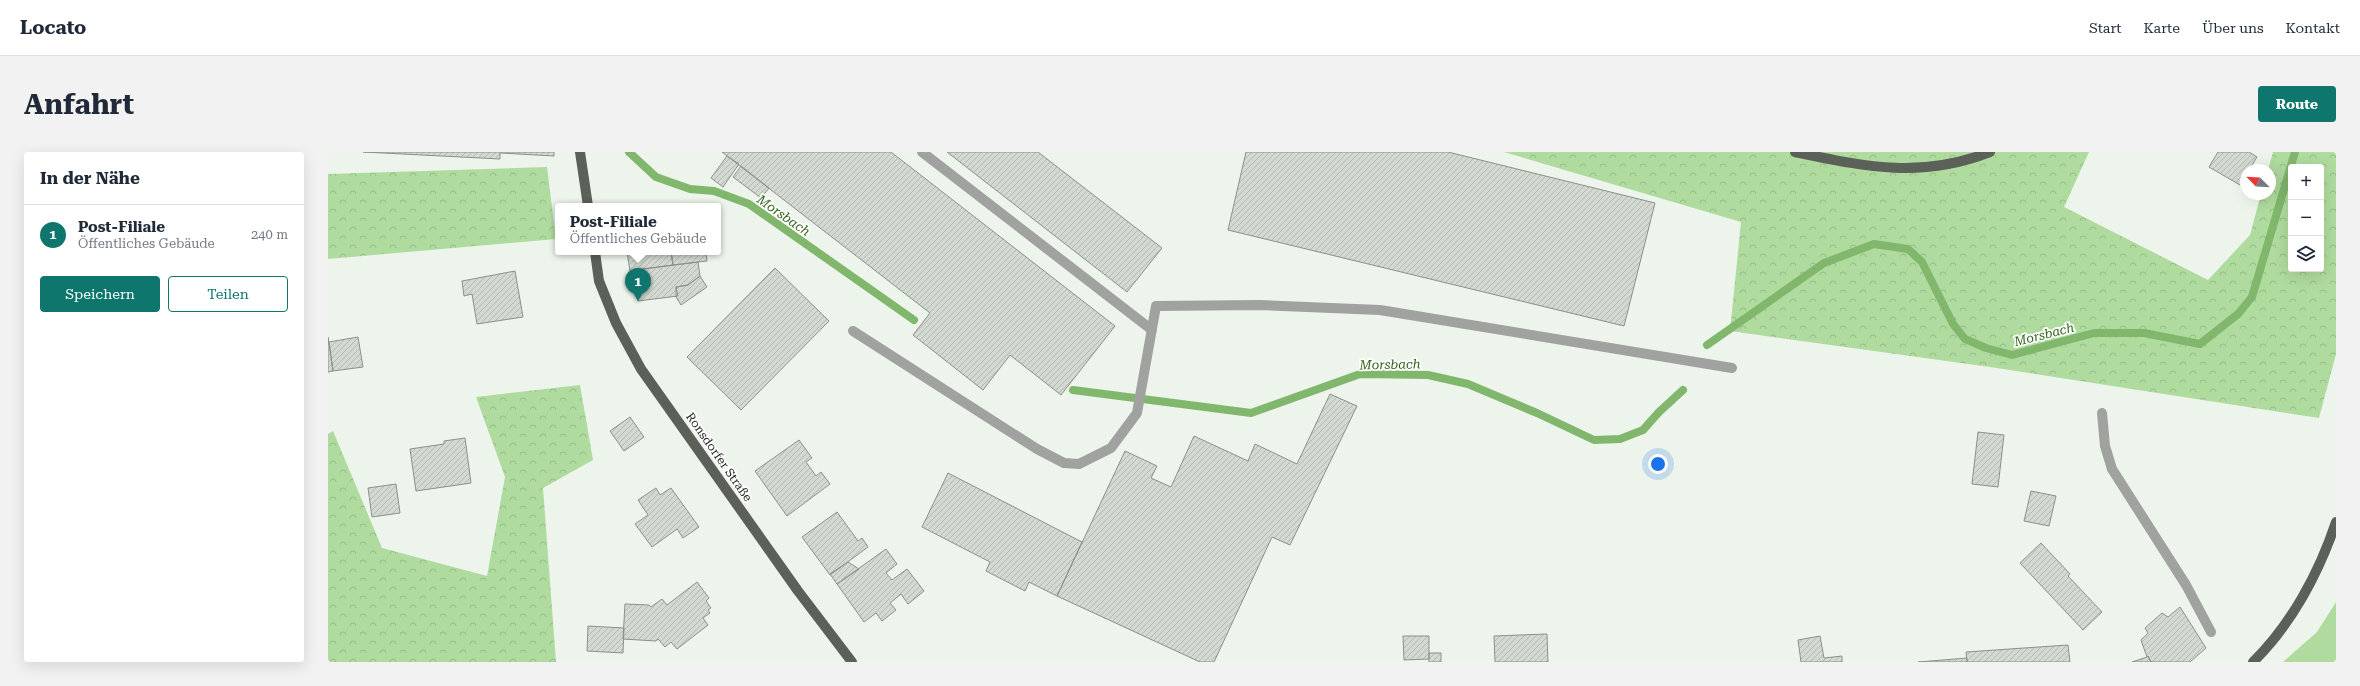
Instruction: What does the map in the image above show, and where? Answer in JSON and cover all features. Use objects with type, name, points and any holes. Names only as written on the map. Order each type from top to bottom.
[{"type":"main road","points":[[580,152],[588,203]]},
{"type":"main road","points":[[1795,152],[1846,162],[1899,169],[1941,167],[1990,152]]},
{"type":"main road","name":"Ronsdorfer Straße","points":[[595,255],[599,282],[616,323],[637,363],[798,591],[852,662]]},
{"type":"main road","points":[[2253,662],[2289,618],[2317,569],[2336,522]]},
{"type":"lane","points":[[922,152],[1152,330]]},
{"type":"lane","points":[[853,332],[1037,449],[1064,463],[1079,464],[1111,448],[1137,413],[1141,383],[1156,306],[1260,305],[1380,310],[1732,368]]},
{"type":"lane","points":[[2102,413],[2105,446],[2112,469],[2186,585],[2211,632]]},
{"type":"green space","points":[[1504,152],[2089,152],[2064,207],[2208,280],[2250,235],[2259,200],[2276,200],[2276,164],[2270,164],[2273,152],[2336,152],[2336,354],[2319,418],[1990,367],[1730,331],[1741,222]]},
{"type":"green space","points":[[547,167],[555,239],[328,259],[328,174]]},
{"type":"green space","points":[[580,385],[593,460],[543,488],[556,662],[328,662],[328,434],[333,431],[382,548],[487,576],[505,477],[476,397]]},
{"type":"green space","points":[[2336,602],[2336,662],[2283,662],[2317,632]]},
{"type":"building","points":[[363,152],[554,152],[554,156],[500,153],[500,159]]},
{"type":"building","points":[[722,152],[891,152],[1115,326],[1061,395],[1010,355],[983,390],[913,335],[930,313]]},
{"type":"building","points":[[947,152],[1038,152],[1162,248],[1127,292]]},
{"type":"building","points":[[1246,152],[1448,152],[1655,203],[1624,326],[1228,230]]},
{"type":"building","points":[[2218,152],[2249,152],[2257,157],[2253,164],[2240,164],[2240,185],[2209,167]]},
{"type":"building","points":[[727,156],[739,164],[723,187],[711,178]]},
{"type":"building","points":[[741,166],[769,188],[761,198],[733,177]]},
{"type":"building","points":[[627,255],[671,255],[673,265],[630,271]]},
{"type":"building","points":[[671,255],[706,255],[707,261],[673,265]]},
{"type":"building","points":[[698,262],[700,276],[688,285],[676,287],[678,296],[638,301],[634,270]]},
{"type":"building","points":[[775,268],[829,321],[741,410],[687,357]]},
{"type":"building","points":[[515,271],[523,317],[477,324],[472,294],[464,296],[462,281]]},
{"type":"building","points":[[700,276],[707,287],[681,305],[676,297],[676,287],[688,285]]},
{"type":"building","points":[[328,337],[333,371],[328,372]]},
{"type":"building","points":[[358,337],[363,367],[333,371],[329,342]]},
{"type":"building","points":[[1330,394],[1357,406],[1290,545],[1272,537],[1214,662],[1200,662],[1057,596],[1125,451],[1157,466],[1151,478],[1171,487],[1194,436],[1248,461],[1255,444],[1297,464]]},
{"type":"building","points":[[630,417],[644,437],[624,451],[610,431]]},
{"type":"building","points":[[1978,432],[2004,435],[1998,487],[1972,484]]},
{"type":"building","points":[[465,438],[471,483],[416,491],[410,449],[444,444],[444,441]]},
{"type":"building","points":[[799,440],[812,458],[806,462],[816,476],[821,472],[830,484],[787,516],[755,471]]},
{"type":"building","points":[[948,473],[1082,542],[1057,596],[1029,582],[1025,591],[986,571],[990,562],[922,527]]},
{"type":"building","points":[[396,484],[400,513],[372,517],[368,488]]},
{"type":"building","points":[[656,488],[660,495],[671,488],[699,527],[683,538],[677,529],[652,547],[635,524],[648,515],[638,500]]},
{"type":"building","points":[[2031,491],[2056,496],[2049,526],[2024,521]]},
{"type":"building","points":[[837,512],[858,541],[862,538],[868,547],[830,575],[802,537]]},
{"type":"building","points":[[2041,543],[2070,574],[2068,576],[2102,612],[2083,630],[2020,563]]},
{"type":"building","points":[[886,549],[897,564],[886,573],[892,580],[907,569],[924,591],[908,604],[901,594],[890,603],[896,610],[882,621],[876,613],[864,622],[837,584]]},
{"type":"building","points":[[848,562],[859,569],[837,584],[830,574]]},
{"type":"building","points":[[697,582],[709,598],[706,601],[711,608],[708,610],[710,613],[703,618],[708,625],[677,649],[671,642],[665,647],[658,639],[656,641],[623,639],[625,604],[649,605],[651,607],[662,599],[667,605]]},
{"type":"building","points":[[2180,607],[2206,648],[2190,662],[2151,662],[2148,656],[2147,657],[2141,640],[2148,633],[2145,628],[2162,613],[2168,617]]},
{"type":"building","points":[[588,626],[624,628],[623,653],[587,651]]},
{"type":"building","points":[[1547,634],[1548,662],[1495,662],[1494,636]]},
{"type":"building","points":[[1403,636],[1429,636],[1429,659],[1404,660]]},
{"type":"building","points":[[1820,636],[1824,658],[1842,656],[1842,662],[1801,662],[1798,640]]},
{"type":"building","points":[[2068,645],[2070,662],[1967,662],[1966,652]]},
{"type":"building","points":[[1429,653],[1441,653],[1441,662],[1429,662]]},
{"type":"building","points":[[2148,656],[2151,662],[2132,662],[2147,657]]},
{"type":"building","points":[[1967,658],[1967,662],[1918,662]]},
{"type":"waterway","name":"Morsbach","points":[[629,152],[656,177],[690,189],[714,191],[749,204],[914,320]]},
{"type":"waterway","name":"Morsbach","points":[[1707,345],[1824,263],[1874,244],[1908,249],[1922,262],[1953,324],[1965,339],[1986,348],[2012,355],[2094,333],[2144,333],[2200,344],[2238,314],[2252,297],[2295,152]]},
{"type":"waterway","name":"Morsbach","points":[[1073,390],[1251,413],[1360,374],[1428,375],[1468,384],[1537,413],[1594,440],[1620,439],[1643,430],[1659,412],[1683,390]]},
{"type":"place","name":"Post-Filiale","points":[[638,301]]}]
